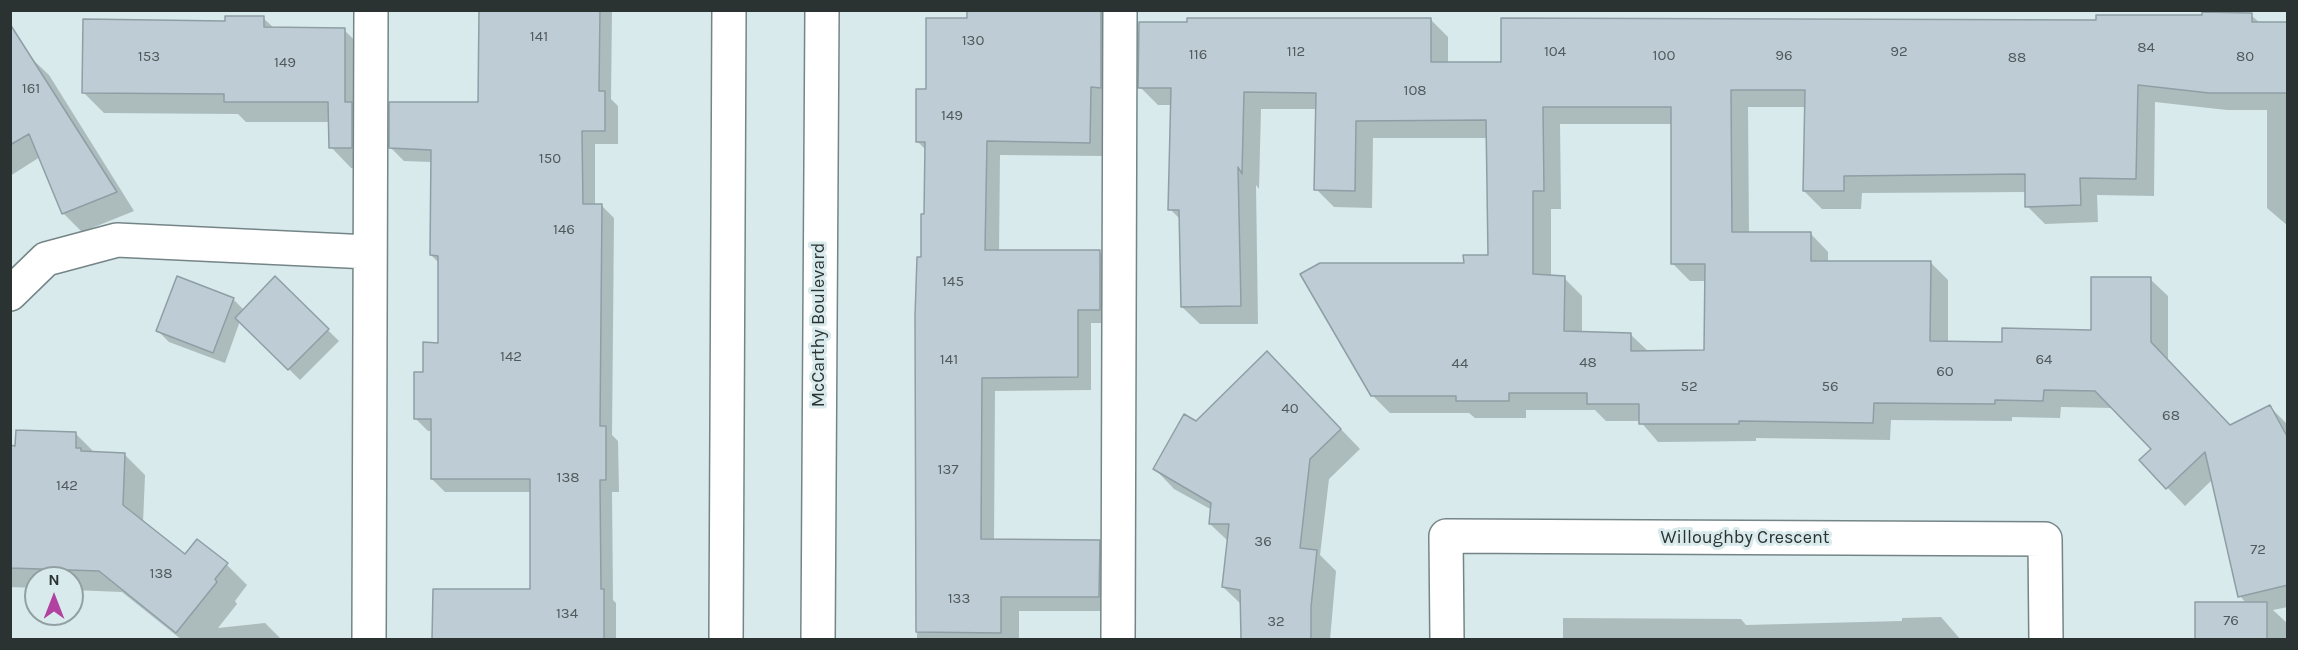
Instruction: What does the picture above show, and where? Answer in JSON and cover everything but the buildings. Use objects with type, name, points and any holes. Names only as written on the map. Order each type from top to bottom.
[{"type":"main road","points":[[369,639],[371,10]]},
{"type":"main road","points":[[726,639],[729,10]]},
{"type":"main road","name":"McCarthy Boulevard","points":[[818,639],[822,10]]},
{"type":"main road","points":[[1118,639],[1120,10]]},
{"type":"main road","points":[[10,294],[46,259],[117,240],[369,252]]},
{"type":"main road","name":"Willoughby Crescent","points":[[1447,639],[1446,536],[2045,539],[2046,639]]}]
